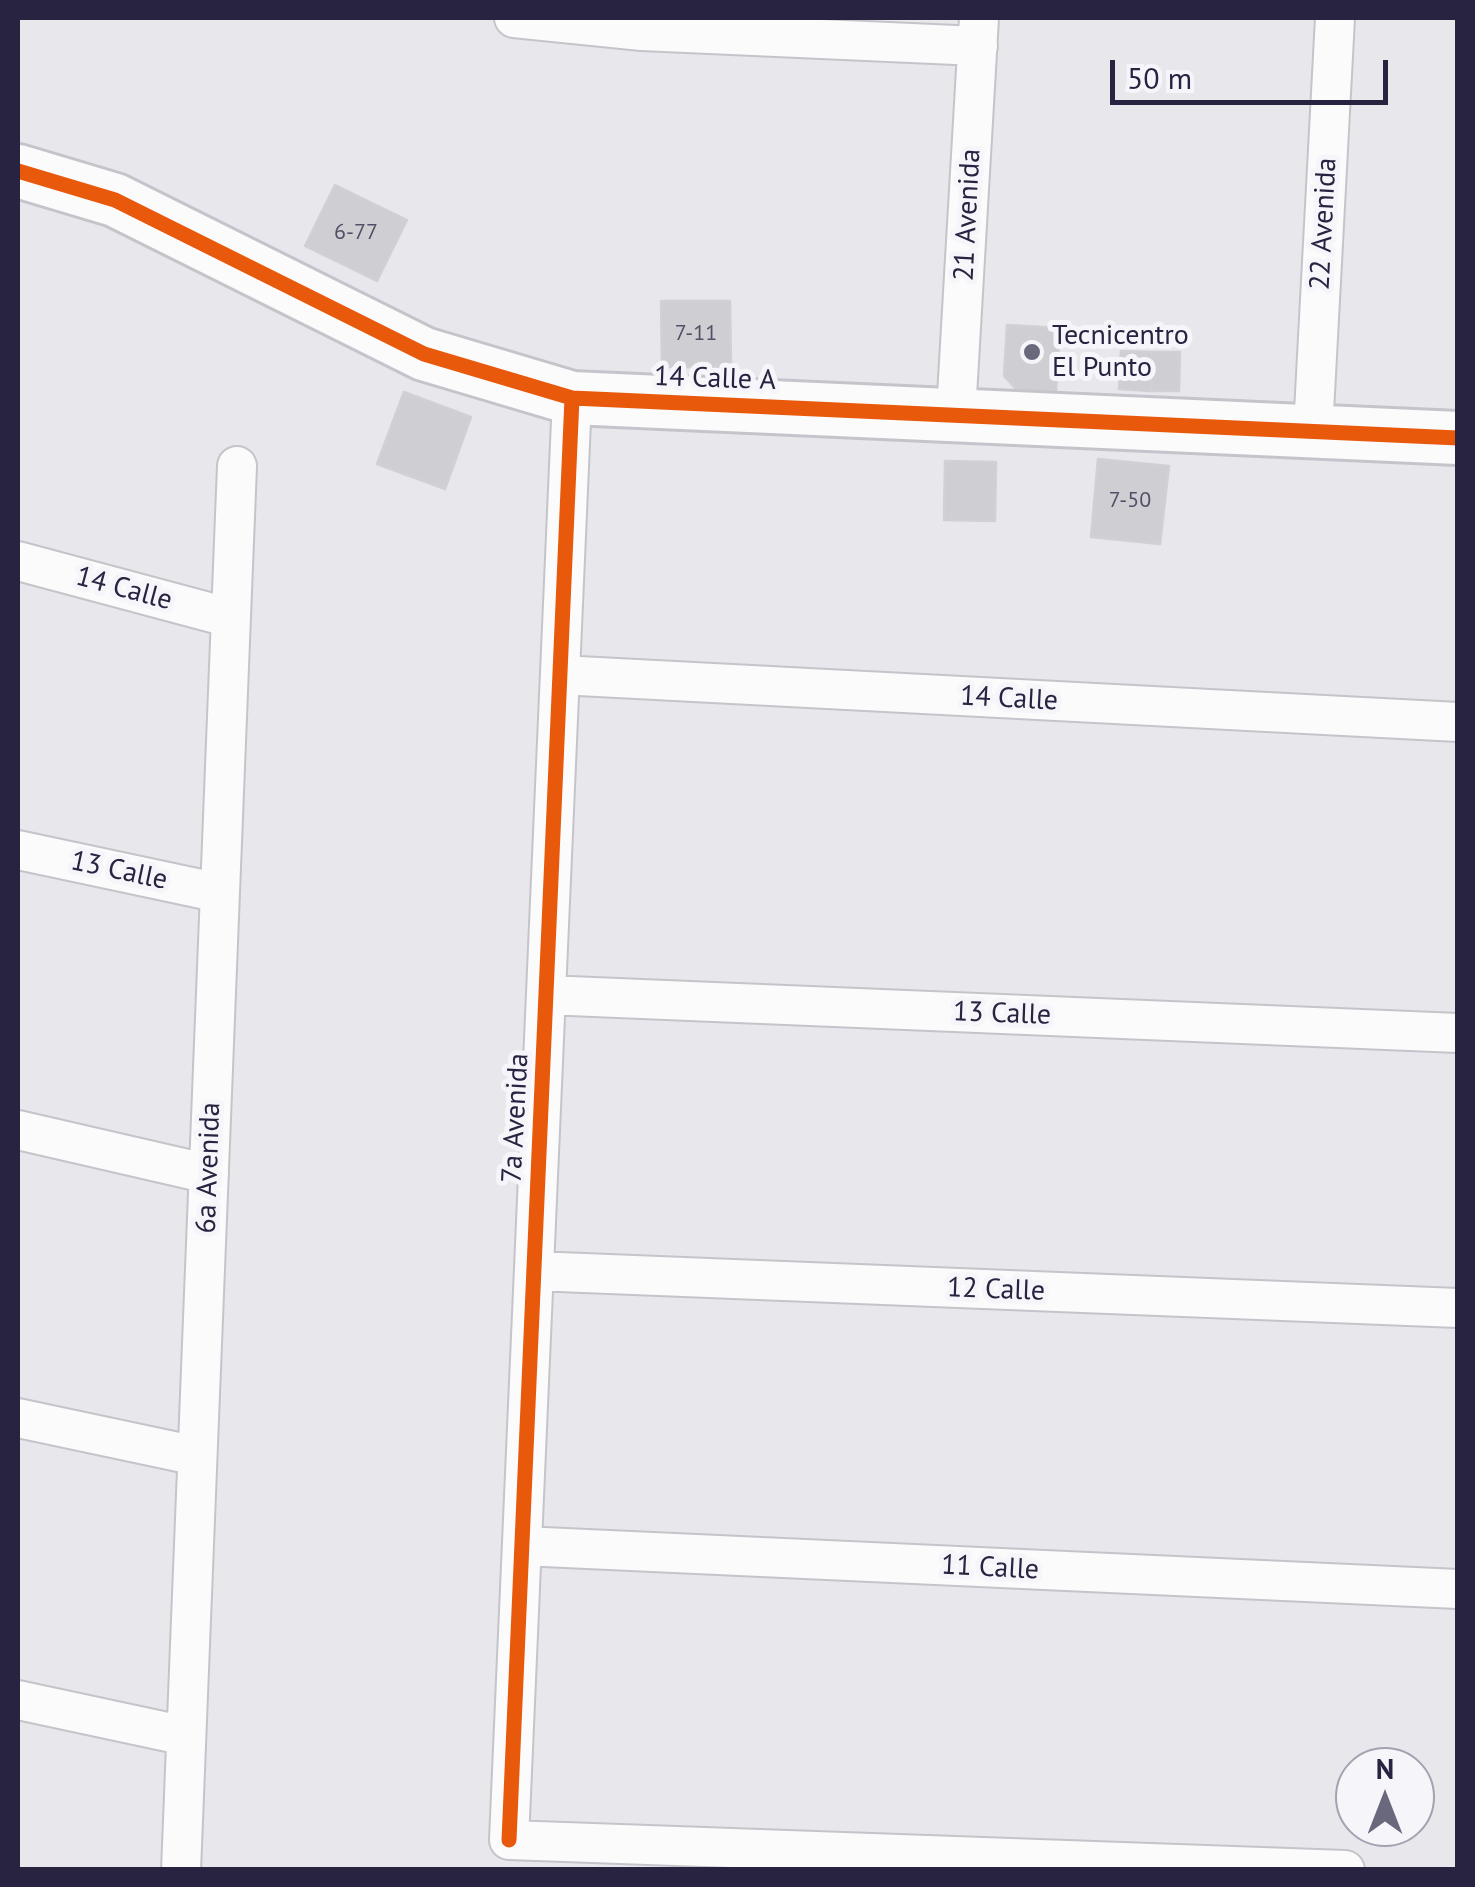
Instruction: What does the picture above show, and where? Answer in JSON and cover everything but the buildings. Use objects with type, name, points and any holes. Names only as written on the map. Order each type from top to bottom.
[{"type":"street","points":[[514,18],[979,32]]},
{"type":"street","name":"22 Avenida","points":[[1313,431],[1335,18]]},
{"type":"street","name":"21 Avenida","points":[[956,413],[979,32]]},
{"type":"street","name":"14 Calle A","points":[[18,171],[115,200],[424,354],[572,398],[1458,438]]},
{"type":"street","name":"7a Avenida","points":[[509,1840],[572,398]]},
{"type":"street","name":"6a Avenida","points":[[180,1870],[237,466]]},
{"type":"street","name":"14 Calle","points":[[18,561],[231,618]]},
{"type":"street","name":"14 Calle","points":[[560,675],[1458,722]]},
{"type":"street","name":"13 Calle","points":[[18,850],[220,893]]},
{"type":"street","name":"13 Calle","points":[[546,995],[1458,1033]]},
{"type":"street","points":[[18,1130],[209,1174]]},
{"type":"street","name":"12 Calle","points":[[534,1271],[1458,1308]]},
{"type":"street","points":[[18,1418],[197,1456]]},
{"type":"street","name":"11 Calle","points":[[522,1546],[1458,1590]]},
{"type":"street","points":[[18,1700],[186,1736]]},
{"type":"street","points":[[509,1840],[546,1870]]},
{"type":"street","points":[[509,1840],[1345,1870]]},
{"type":"cycle path","points":[[18,171],[115,200],[424,354],[572,398],[1458,438]]},
{"type":"cycle path","points":[[509,1840],[572,398]]},
{"type":"place","name":"Tecnicentro El Punto","points":[[1032,352]]}]
